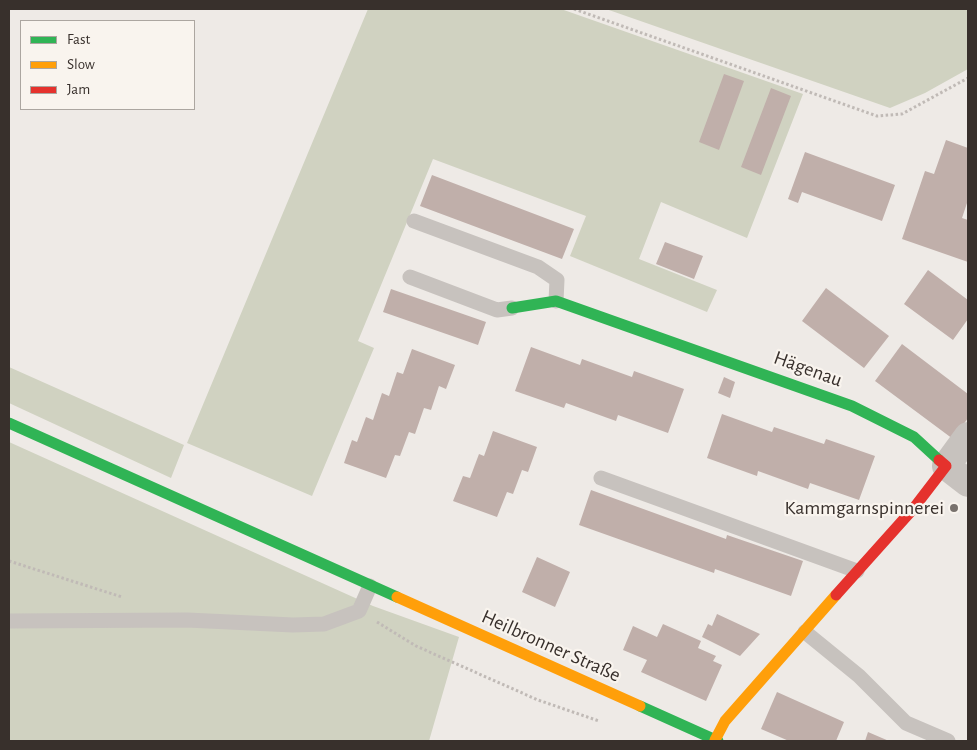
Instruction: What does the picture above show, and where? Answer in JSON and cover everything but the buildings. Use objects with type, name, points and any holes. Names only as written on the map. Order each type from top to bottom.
[{"type":"street","name":"Hägenau","points":[[512,308],[556,301],[852,406],[914,437],[946,466]]},
{"type":"street","name":"Heilbronner Straße","points":[[9,423],[716,741]]},
{"type":"street","points":[[716,741],[725,721],[913,509],[968,436]]},
{"type":"street","points":[[946,466],[968,483]]},
{"type":"lane","points":[[414,221],[538,267],[556,280],[556,301]]},
{"type":"lane","points":[[410,276],[496,310],[512,308]]},
{"type":"lane","points":[[601,478],[858,571]]},
{"type":"lane","points":[[9,621],[187,620],[293,625],[324,624],[359,611],[370,586]]},
{"type":"lane","points":[[805,632],[859,676],[906,723],[948,741]]},
{"type":"path","points":[[574,9],[877,116],[902,114],[968,78]]},
{"type":"path","points":[[9,561],[124,598]]},
{"type":"path","points":[[359,611],[416,646],[538,700],[604,722]]},
{"type":"green space","points":[[368,9],[561,9],[803,94],[747,238],[661,202],[639,259],[717,290],[707,312],[570,256],[586,216],[433,159],[358,341],[374,348],[312,496],[187,443]]},
{"type":"green space","points":[[606,9],[968,9],[968,69],[925,93],[890,108]]},
{"type":"green space","points":[[9,367],[184,445],[171,478],[9,403]]},
{"type":"green space","points":[[9,442],[373,606],[459,637],[429,741],[9,741]]},
{"type":"traffic: fast","points":[[512,308],[556,301],[852,406],[914,437],[939,460]]},
{"type":"traffic: fast","points":[[9,423],[397,597]]},
{"type":"traffic: fast","points":[[640,706],[718,741]]},
{"type":"traffic: slow","points":[[715,740],[725,721],[836,595]]},
{"type":"traffic: slow","points":[[397,597],[640,706]]},
{"type":"traffic: jam","points":[[836,595],[913,509],[946,466],[939,460]]},
{"type":"place","name":"Kammgarnspinnerei","points":[[954,508]]}]
